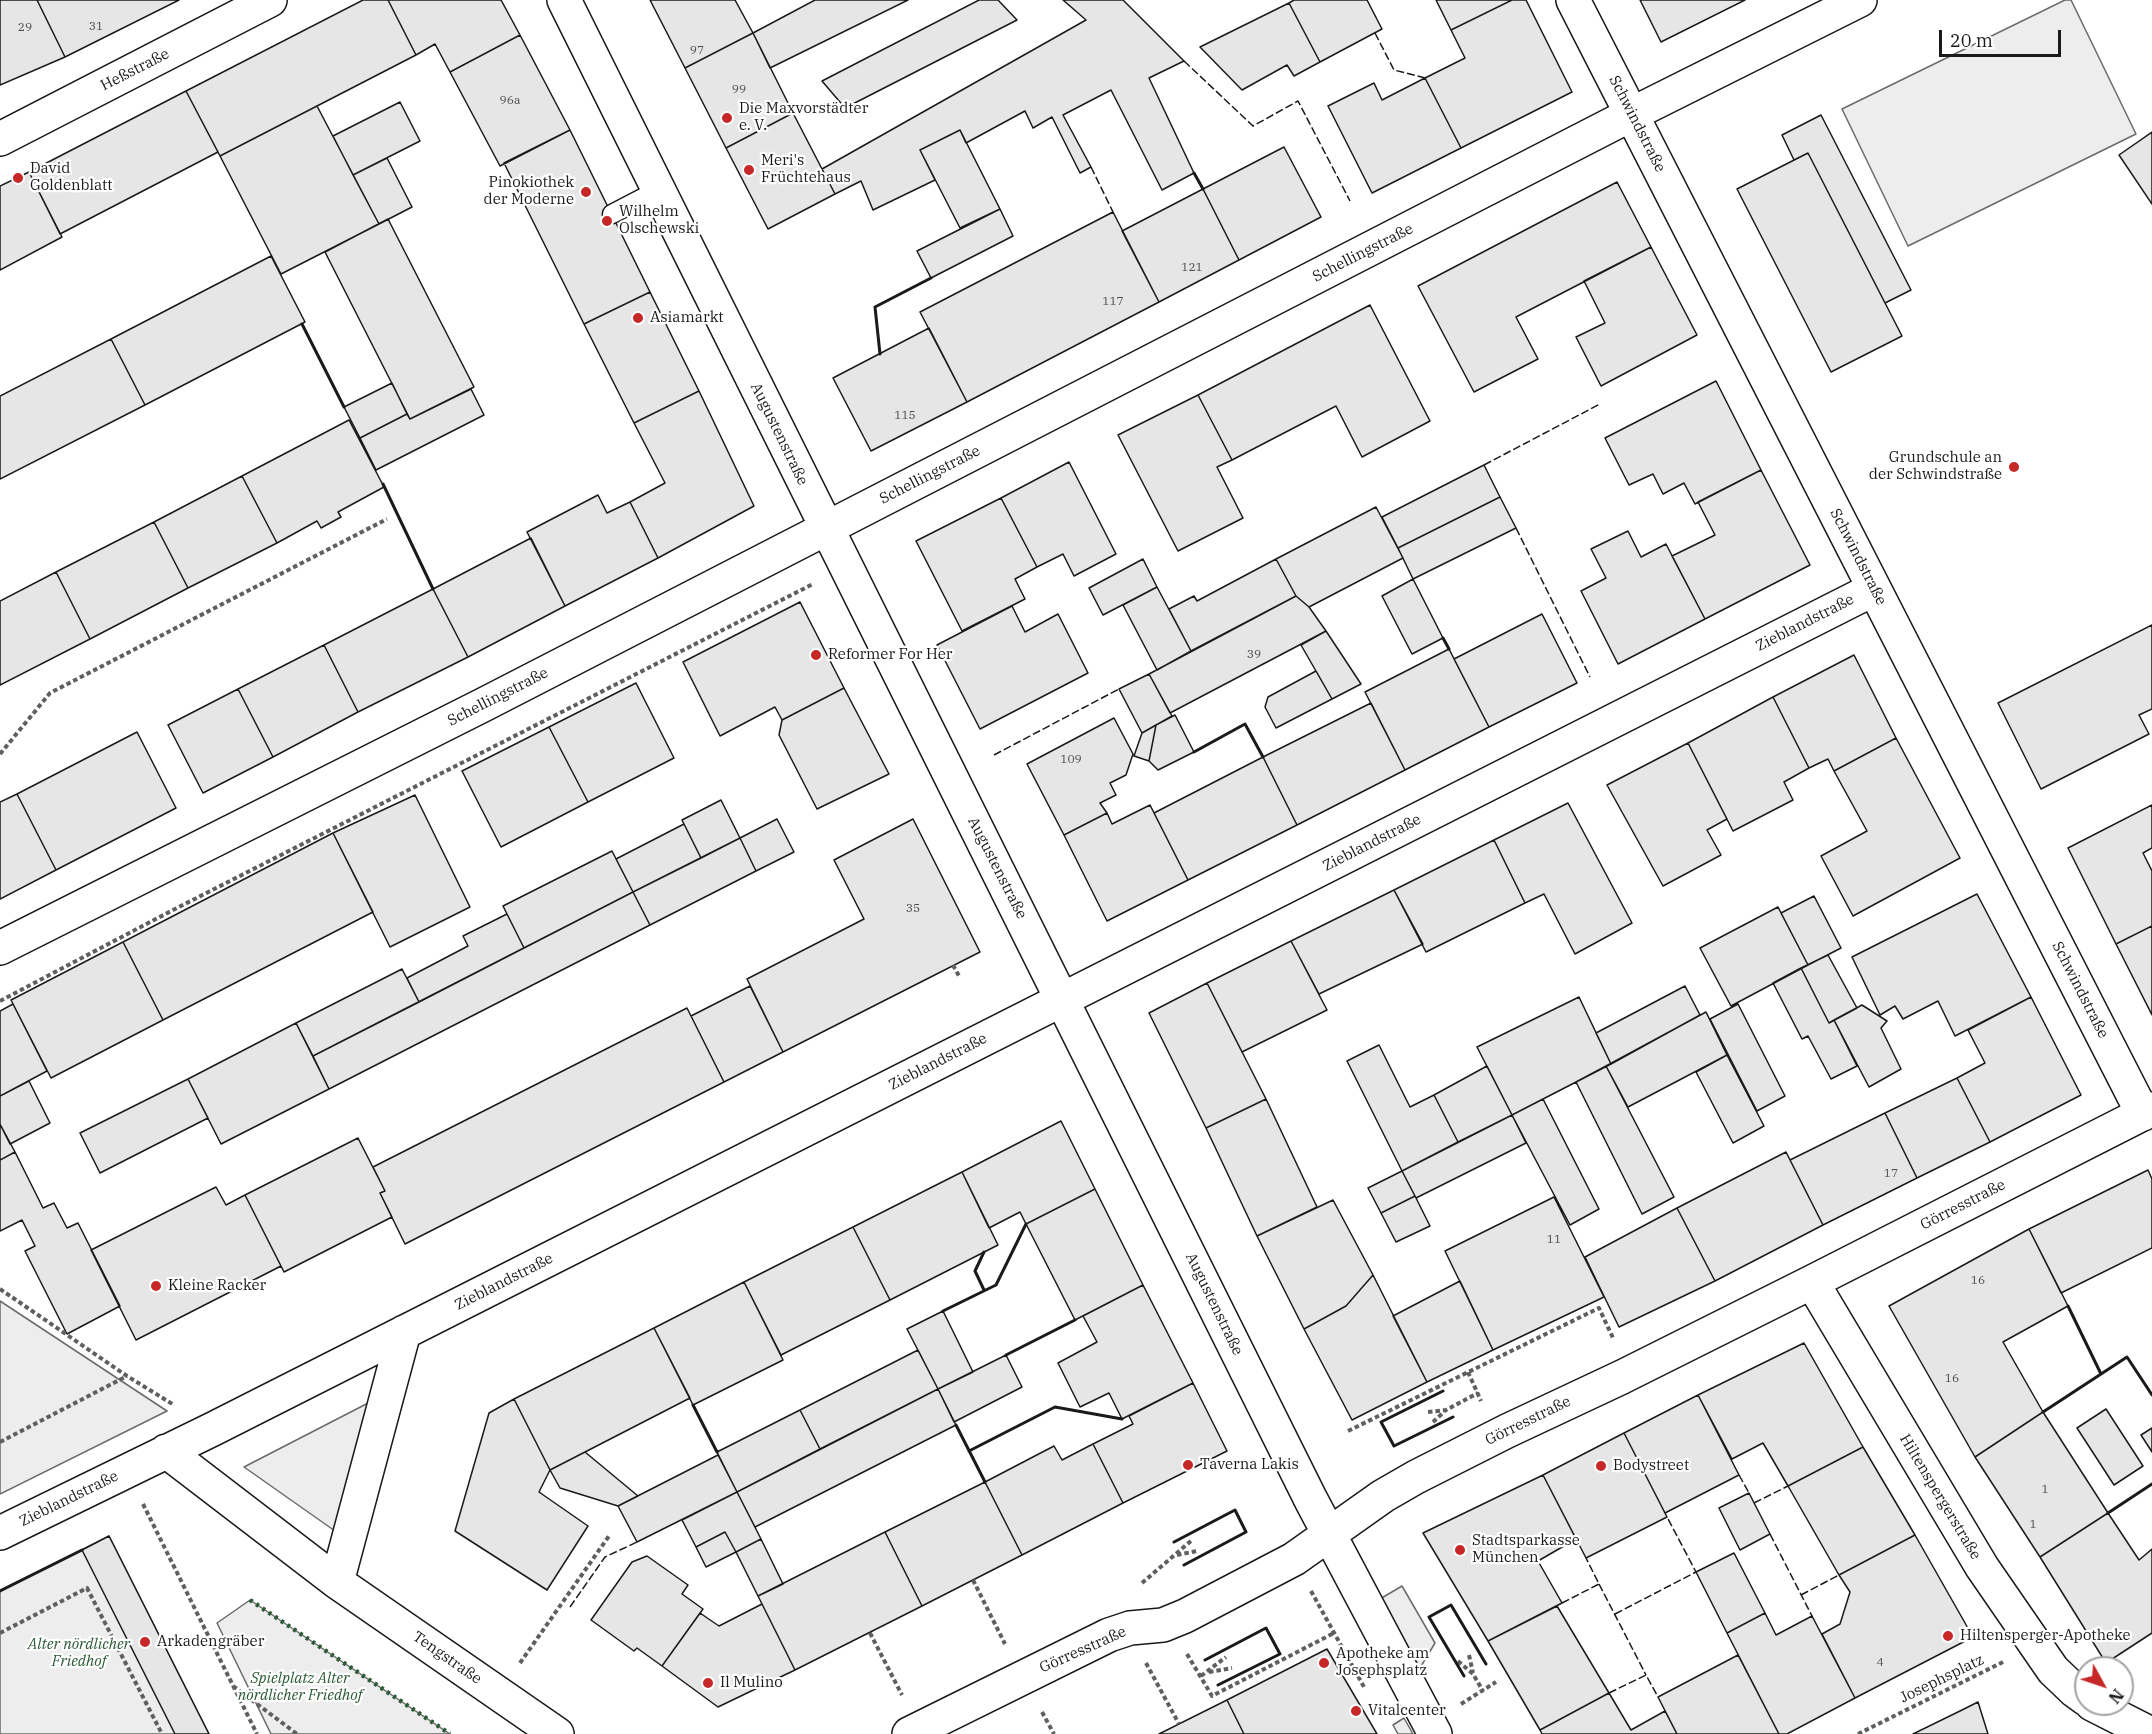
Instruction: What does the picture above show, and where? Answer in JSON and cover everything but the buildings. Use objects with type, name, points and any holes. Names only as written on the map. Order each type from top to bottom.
[{"type":"street","name":"Heßstraße","points":[[0,139],[270,0]]},
{"type":"street","name":"Augustenstraße","points":[[564,0],[1329,1534],[1436,1734]]},
{"type":"street","name":"Schwindstraße","points":[[1573,0],[1874,589],[2147,1112]]},
{"type":"street","name":"Schellingstraße","points":[[0,948],[493,700],[1632,114],[1860,0]]},
{"type":"street","name":"Zieblandstraße","points":[[0,1533],[213,1429],[1874,589]]},
{"type":"street","name":"Görresstraße","points":[[909,1734],[1109,1635],[1130,1628],[1163,1625],[1185,1616],[1294,1559],[1383,1496],[1416,1477],[1812,1282],[2147,1112]]},
{"type":"street","name":"Hiltenspergerstraße","points":[[1812,1282],[1982,1567],[2053,1670],[2074,1690]]},
{"type":"street","points":[[338,1582],[404,1332]]},
{"type":"street","name":"Tengstraße","points":[[166,1451],[338,1582],[557,1734]]},
{"type":"street","points":[[2116,1716],[2151,1734]]},
{"type":"lane","points":[[612,214],[658,190]]},
{"type":"path","points":[[0,754],[51,693],[387,519]]},
{"type":"path","points":[[0,1002],[285,852],[807,588]]},
{"type":"path","points":[[953,965],[959,976]]},
{"type":"path","points":[[0,1289],[127,1376],[213,1429]]},
{"type":"path","points":[[1348,1431],[1599,1308],[1613,1338]]},
{"type":"path","points":[[1468,1372],[1482,1400]]},
{"type":"path","points":[[0,1442],[127,1376]]},
{"type":"path","points":[[1433,1422],[1446,1410],[1478,1393]]},
{"type":"path","points":[[1428,1412],[1446,1410]]},
{"type":"path","points":[[127,1471],[257,1734]]},
{"type":"path","points":[[498,1694],[609,1536]]},
{"type":"path","points":[[1142,1583],[1192,1540]]},
{"type":"path","points":[[1176,1555],[1197,1551]]},
{"type":"path","points":[[973,1581],[1005,1644]]},
{"type":"path","points":[[0,1633],[87,1588],[162,1734]]},
{"type":"path","points":[[1309,1589],[1366,1691]]},
{"type":"path","points":[[870,1633],[902,1695]]},
{"type":"path","points":[[1184,1649],[1212,1696],[1334,1633]]},
{"type":"path","name":"Josephsplatz","points":[[1858,1734],[2035,1644]]},
{"type":"path","points":[[1469,1655],[1473,1674]]},
{"type":"path","points":[[1201,1676],[1226,1657]]},
{"type":"path","points":[[1458,1661],[1473,1674],[1484,1690]]},
{"type":"path","points":[[1146,1663],[1179,1724]]},
{"type":"path","points":[[1209,1672],[1232,1668]]},
{"type":"path","points":[[233,1685],[297,1734]]},
{"type":"path","points":[[1042,1712],[1054,1734]]},
{"type":"shaded area","points":[[2065,0],[2071,0],[2136,134],[1908,246],[1842,109]]},
{"type":"shaded area","points":[[0,1301],[167,1411],[0,1494]]},
{"type":"shaded area","points":[[374,1400],[335,1531],[244,1467]]},
{"type":"shaded area","name":"Alter nördlicher Friedhof","points":[[109,1536],[209,1734],[0,1734],[0,1591]]},
{"type":"shaded area","points":[[1402,1586],[1435,1643],[1420,1668],[1380,1599]]},
{"type":"shaded area","name":"Spielplatz Alter nördlicher Friedhof","points":[[250,1600],[450,1734],[271,1734],[217,1623]]},
{"type":"shaded area","points":[[1404,1718],[1413,1734],[1398,1734],[1393,1725]]},
{"type":"hedge","points":[[250,1600],[450,1734]]},
{"type":"fence","points":[[1375,33],[1394,70],[1425,78]]},
{"type":"fence","points":[[1184,61],[1253,126],[1298,101],[1350,201]]},
{"type":"fence","points":[[1091,167],[1113,212]]},
{"type":"fence","points":[[1484,465],[1600,404]]},
{"type":"fence","points":[[1516,528],[1590,677]]},
{"type":"fence","points":[[994,755],[1119,689]]},
{"type":"fence","points":[[1739,1475],[1749,1493]]},
{"type":"fence","points":[[1754,1503],[1788,1486]]},
{"type":"fence","points":[[1615,1614],[1696,1572],[1667,1517]]},
{"type":"fence","points":[[1770,1534],[1812,1616]]},
{"type":"fence","points":[[570,1607],[605,1557],[637,1542]]},
{"type":"fence","points":[[1562,1603],[1599,1584],[1586,1558]]},
{"type":"fence","points":[[1801,1595],[1839,1575]]},
{"type":"fence","points":[[1599,1584],[1646,1675]]},
{"type":"fence","points":[[1609,1693],[1646,1675],[1658,1697]]},
{"type":"wall","points":[[1194,173],[1203,189]]},
{"type":"wall","points":[[880,354],[875,307],[931,278]]},
{"type":"wall","points":[[302,324],[344,407]]},
{"type":"wall","points":[[383,484],[433,589]]},
{"type":"wall","points":[[1443,638],[1449,649]]},
{"type":"wall","points":[[1194,752],[1245,724],[1263,757]]},
{"type":"wall","points":[[943,1311],[996,1285],[1026,1224]]},
{"type":"wall","points":[[984,1252],[975,1271],[984,1290]]},
{"type":"wall","points":[[2068,1306],[2101,1374]]},
{"type":"wall","points":[[1006,1355],[1075,1320]]},
{"type":"wall","points":[[2043,1412],[2127,1357],[2152,1395]]},
{"type":"wall","points":[[1443,1391],[1381,1422],[1394,1446],[1453,1417]]},
{"type":"wall","points":[[693,1405],[717,1452]]},
{"type":"wall","points":[[969,1451],[1055,1407],[1122,1419]]},
{"type":"wall","points":[[956,1425],[985,1482]]},
{"type":"wall","points":[[2108,1513],[2152,1484]]},
{"type":"wall","points":[[1174,1542],[1235,1510],[1246,1532],[1184,1565]]},
{"type":"wall","points":[[0,1591],[82,1550]]},
{"type":"wall","points":[[1464,1676],[1429,1617],[1451,1605],[1486,1664]]},
{"type":"wall","points":[[1205,1660],[1266,1628],[1280,1654],[1218,1685]]},
{"type":"place","name":"Die Maxvorstädter e. V.","points":[[727,118]]},
{"type":"place","name":"Meri's Früchtehaus","points":[[749,170]]},
{"type":"place","name":"David Goldenblatt","points":[[18,178]]},
{"type":"place","name":"Pinokiothek der Moderne","points":[[586,192]]},
{"type":"place","name":"Wilhelm Olschewski","points":[[607,221]]},
{"type":"place","name":"Asiamarkt","points":[[638,318]]},
{"type":"place","name":"Grundschule an der Schwindstraße","points":[[2014,467]]},
{"type":"place","name":"Reformer For Her","points":[[816,655]]},
{"type":"place","name":"Kleine Racker","points":[[156,1286]]},
{"type":"place","name":"Taverna Lakis","points":[[1188,1465]]},
{"type":"place","name":"Bodystreet","points":[[1601,1466]]},
{"type":"place","name":"Stadtsparkasse München","points":[[1460,1550]]},
{"type":"place","name":"Hiltensperger-Apotheke","points":[[1948,1636]]},
{"type":"place","name":"Arkadengräber","points":[[145,1642]]},
{"type":"place","name":"Apotheke am Josephsplatz","points":[[1324,1663]]},
{"type":"place","name":"Il Mulino","points":[[708,1683]]},
{"type":"place","name":"Vitalcenter","points":[[1356,1711]]}]
